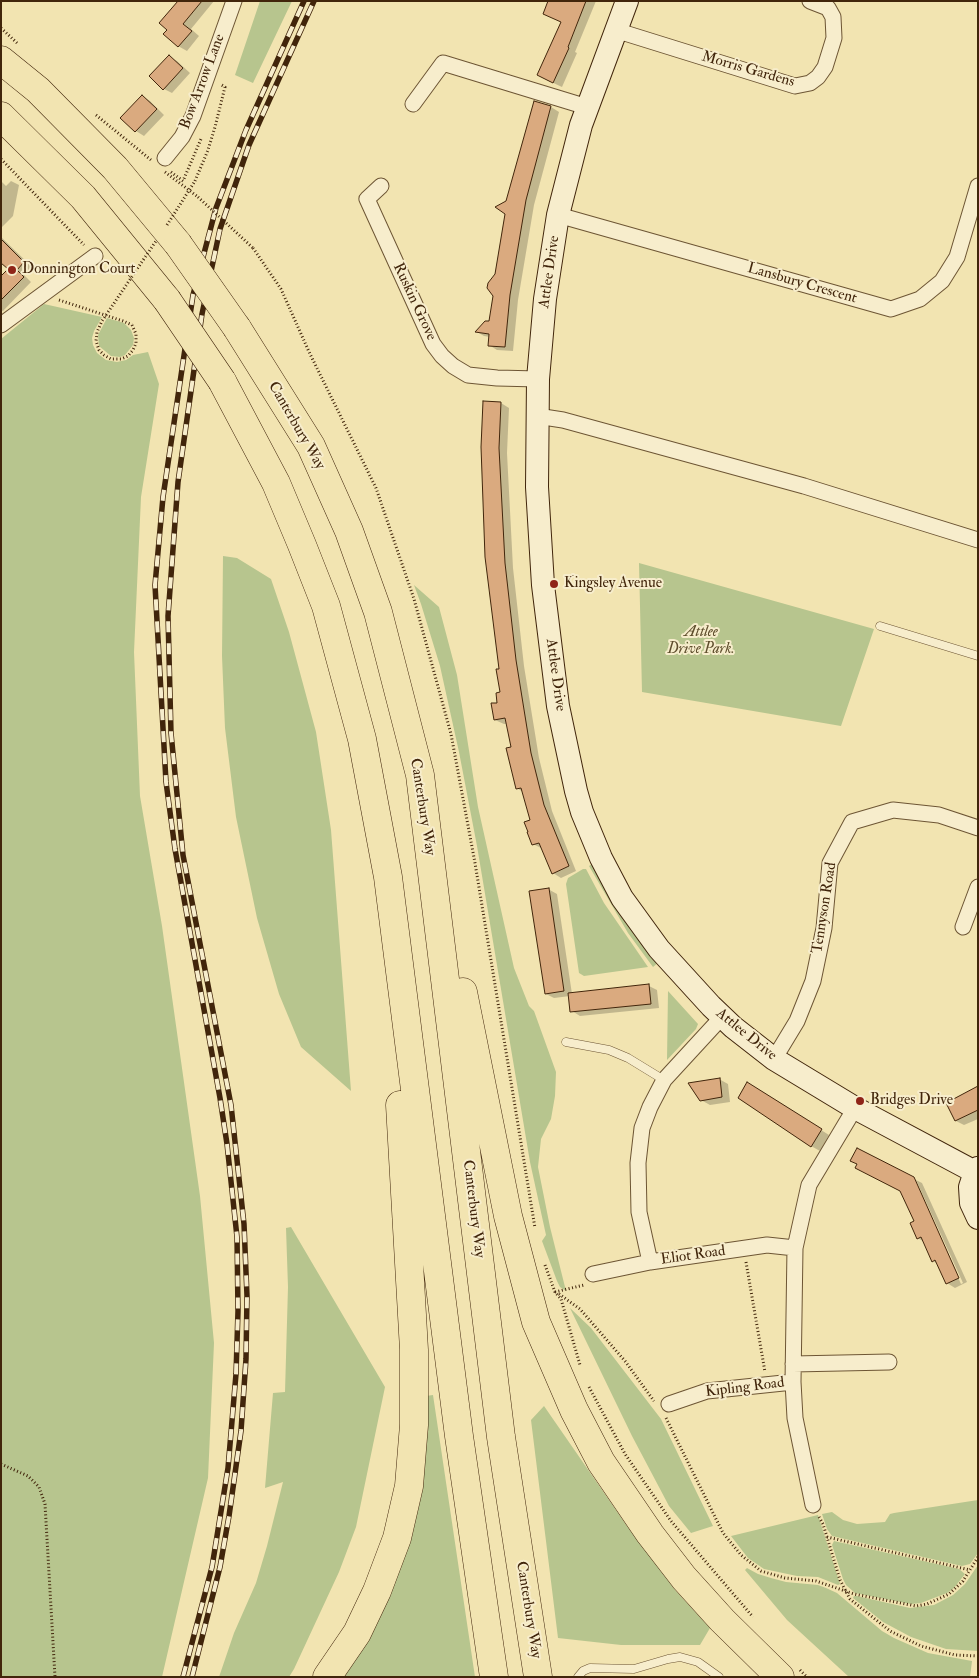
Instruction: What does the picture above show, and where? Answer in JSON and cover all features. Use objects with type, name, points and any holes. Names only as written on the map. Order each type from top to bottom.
[{"type":"highway","name":"Canterbury Way","points":[[12,54],[38,90],[115,168],[166,238],[236,328],[311,446],[349,531],[378,612],[420,775],[501,1437],[538,1677]]},
{"type":"highway","points":[[1,116],[83,197],[167,300],[222,381],[276,484],[326,606],[362,739],[388,877],[459,1436],[494,1677]]},
{"type":"highway","points":[[420,775],[508,1216],[536,1322],[590,1443],[629,1504],[706,1603],[734,1633],[787,1671]]},
{"type":"highway","points":[[328,1677],[357,1633],[377,1591],[397,1538],[409,1486],[414,1425],[414,1350],[388,877]]},
{"type":"street","name":"Bow Arrow Lane","points":[[159,163],[182,137],[192,116],[234,1]]},
{"type":"street","name":"Attlee Drive","points":[[627,1],[581,125],[558,215],[545,299],[538,379],[537,488],[543,585],[558,706],[569,766],[580,808],[607,871],[626,904],[670,963],[722,1017],[774,1059],[855,1108],[976,1170]]},
{"type":"street","name":"Morris Gardens","points":[[615,30],[795,86],[810,83],[818,77],[825,67],[834,38],[833,17],[828,8],[810,1]]},
{"type":"street","points":[[413,104],[443,63],[587,107]]},
{"type":"street","name":"Ruskin Grove","points":[[381,186],[367,199],[433,344],[442,356],[453,366],[468,375],[538,379]]},
{"type":"street","name":"Lansbury Crescent","points":[[558,215],[891,309],[920,299],[942,281],[957,257],[978,186]]},
{"type":"street","points":[[1,325],[95,256]]},
{"type":"street","points":[[537,416],[563,420],[804,486],[978,540]]},
{"type":"street","name":"Tennyson Road","points":[[774,1059],[797,1021],[813,982],[824,928],[830,863],[852,822],[893,810],[939,815],[978,828]]},
{"type":"street","points":[[963,927],[978,887]]},
{"type":"street","points":[[650,1262],[638,1212],[638,1163],[642,1128],[664,1080],[722,1017]]},
{"type":"street","points":[[813,1505],[795,1418],[793,1382],[794,1248],[809,1185],[855,1108]]},
{"type":"street","points":[[976,1170],[970,1187],[971,1203],[978,1218]]},
{"type":"street","name":"Eliot Road","points":[[593,1274],[650,1262],[767,1245],[794,1248]]},
{"type":"street","points":[[793,1364],[889,1362]]},
{"type":"street","name":"Kipling Road","points":[[664,1408],[707,1391],[793,1382]]},
{"type":"lane","points":[[880,626],[978,656]]},
{"type":"lane","points":[[566,1042],[591,1045],[609,1050],[628,1058],[664,1080]]},
{"type":"lane","points":[[578,1677],[583,1671],[590,1668],[629,1670],[680,1657],[698,1662],[719,1677]]},
{"type":"path","points":[[1,28],[12,54]]},
{"type":"path","points":[[58,300],[90,311],[98,313],[107,316],[115,318],[132,325],[136,334],[136,343],[133,350],[128,356],[120,359],[112,359],[104,355],[99,350],[96,341],[97,332],[102,321],[107,314],[112,307],[126,285],[166,238],[206,155],[225,87],[222,84]]},
{"type":"path","points":[[95,114],[159,163],[253,248],[282,289],[310,354],[376,488],[414,599],[451,734],[475,864],[537,1237]]},
{"type":"path","points":[[1,159],[95,256]]},
{"type":"path","points":[[744,1248],[767,1384]]},
{"type":"path","points":[[543,1260],[556,1292],[561,1299],[582,1373]]},
{"type":"path","points":[[556,1292],[590,1284],[593,1274]]},
{"type":"path","points":[[556,1292],[580,1309],[664,1408],[723,1533],[741,1556],[752,1566],[766,1573],[785,1578],[816,1581],[845,1592],[903,1605],[916,1606],[927,1604],[949,1594],[963,1581],[978,1557]]},
{"type":"path","points":[[587,1382],[625,1454],[671,1521],[758,1623]]},
{"type":"path","points":[[1,1464],[28,1476],[38,1487],[45,1504],[55,1677]]},
{"type":"path","points":[[813,1505],[823,1524],[845,1592],[850,1599],[874,1620],[905,1639],[955,1655],[978,1656]]},
{"type":"path","points":[[827,1537],[970,1570]]},
{"type":"path","points":[[787,1671],[807,1677]]},
{"type":"green space","points":[[260,1],[292,1],[253,83],[235,75]]},
{"type":"green space","points":[[44,304],[102,317],[92,338],[97,353],[106,360],[117,362],[126,360],[133,355],[148,352],[159,384],[141,497],[134,652],[140,796],[162,926],[200,1196],[214,1343],[208,1478],[162,1677],[1,1677],[1,339]]},
{"type":"green space","points":[[107,318],[124,323],[131,330],[134,338],[133,345],[125,355],[120,357],[111,356],[99,346],[98,335]]},
{"type":"green space","points":[[223,556],[237,558],[271,579],[289,632],[316,732],[331,830],[351,1091],[301,1047],[279,994],[257,918],[236,817],[225,728],[222,656]]},
{"type":"green space","name":"Attlee Drive Park.","points":[[639,563],[874,629],[841,726],[642,692]]},
{"type":"green space","points":[[414,585],[439,607],[457,675],[478,807],[514,968],[529,1006],[534,1011],[556,1072],[555,1096],[551,1119],[541,1139],[538,1167],[550,1227],[566,1291],[560,1287],[557,1281],[542,1241],[546,1235],[530,1162],[477,846],[459,752],[440,666]]},
{"type":"green space","points":[[595,862],[659,962],[653,967],[628,933],[589,866]]},
{"type":"green space","points":[[586,869],[604,903],[648,967],[584,976],[579,973],[566,884],[568,878]]},
{"type":"green space","points":[[668,991],[698,1024],[696,1029],[667,1060]]},
{"type":"green space","points":[[291,1227],[385,1387],[356,1527],[339,1572],[294,1669],[289,1677],[219,1677],[234,1633],[256,1583],[283,1482],[265,1488],[273,1393],[285,1392],[288,1287],[286,1228]]},
{"type":"green space","points":[[570,1308],[591,1328],[661,1419],[713,1526],[691,1533],[669,1506],[632,1436]]},
{"type":"green space","points":[[433,1395],[475,1677],[341,1677],[426,1396]]},
{"type":"green space","points":[[544,1406],[627,1526],[676,1591],[710,1628],[700,1645],[621,1645],[558,1638],[531,1420]]},
{"type":"green space","points":[[978,1500],[978,1553],[970,1564],[962,1566],[832,1536],[827,1529],[822,1514],[832,1512],[843,1520],[857,1524],[885,1522],[890,1514],[894,1513]]},
{"type":"green space","points":[[818,1515],[840,1584],[838,1585],[818,1577],[797,1576],[764,1569],[748,1558],[731,1536]]},
{"type":"green space","points":[[834,1541],[959,1569],[965,1574],[954,1588],[947,1593],[921,1603],[911,1604],[855,1593],[846,1585],[843,1579],[832,1545]]},
{"type":"green space","points":[[978,1565],[978,1651],[946,1649],[911,1637],[883,1622],[853,1598],[857,1596],[910,1608],[934,1605],[953,1595],[965,1584]]},
{"type":"green space","points":[[747,1568],[771,1578],[786,1582],[818,1585],[837,1593],[882,1631],[894,1638],[928,1653],[972,1661],[970,1677],[849,1677],[787,1620],[745,1570]]},
{"type":"building","points":[[178,1],[202,1],[183,24],[192,31],[178,47],[163,34],[167,30],[159,23]]},
{"type":"building","points":[[548,1],[586,1],[569,48],[553,83],[537,75],[561,22],[543,14]]},
{"type":"building","points":[[169,55],[183,68],[163,90],[149,76]]},
{"type":"building","points":[[142,95],[157,109],[135,132],[120,118]]},
{"type":"building","points":[[534,101],[551,106],[526,200],[510,295],[505,347],[488,346],[489,334],[475,332],[485,321],[489,321],[493,296],[487,288],[488,283],[495,274],[505,214],[495,207],[506,201]]},
{"type":"building","name":"Donnington Court","points":[[1,239],[24,262],[17,270],[24,277],[1,300],[1,276],[8,269],[1,263]]},
{"type":"building","points":[[483,401],[501,402],[499,448],[505,563],[516,660],[531,753],[544,805],[569,866],[552,874],[539,843],[532,845],[527,832],[524,822],[530,820],[521,788],[516,789],[506,748],[511,747],[505,718],[494,720],[491,703],[497,703],[496,693],[500,692],[496,669],[499,669],[485,557],[481,447]]},
{"type":"building","points":[[549,888],[564,991],[545,994],[529,891]]},
{"type":"building","points":[[649,984],[651,1004],[570,1012],[568,993]]},
{"type":"building","points":[[720,1078],[722,1097],[700,1101],[688,1083]]},
{"type":"building","points":[[747,1082],[822,1129],[811,1147],[738,1098]]},
{"type":"building","points":[[978,1086],[978,1110],[955,1121],[946,1103]]},
{"type":"building","points":[[857,1148],[914,1177],[959,1278],[946,1284],[935,1260],[932,1262],[921,1237],[917,1239],[910,1223],[914,1221],[900,1191],[855,1168],[857,1164],[850,1161]]},
{"type":"railway","points":[[183,1677],[212,1567],[228,1468],[236,1374],[238,1311],[237,1237],[220,1098],[175,849],[166,782],[155,585],[163,497],[193,295],[216,208],[246,130],[304,1]]},
{"type":"railway","points":[[192,1677],[220,1567],[229,1516],[241,1431],[246,1359],[247,1296],[244,1224],[231,1105],[183,855],[171,733],[168,616],[178,482],[202,314],[220,229],[249,145],[314,1]]},
{"type":"place","name":"Donnington Court","points":[[12,270]]},
{"type":"place","name":"Kingsley Avenue","points":[[554,584]]},
{"type":"place","name":"Bridges Drive","points":[[860,1101]]}]
